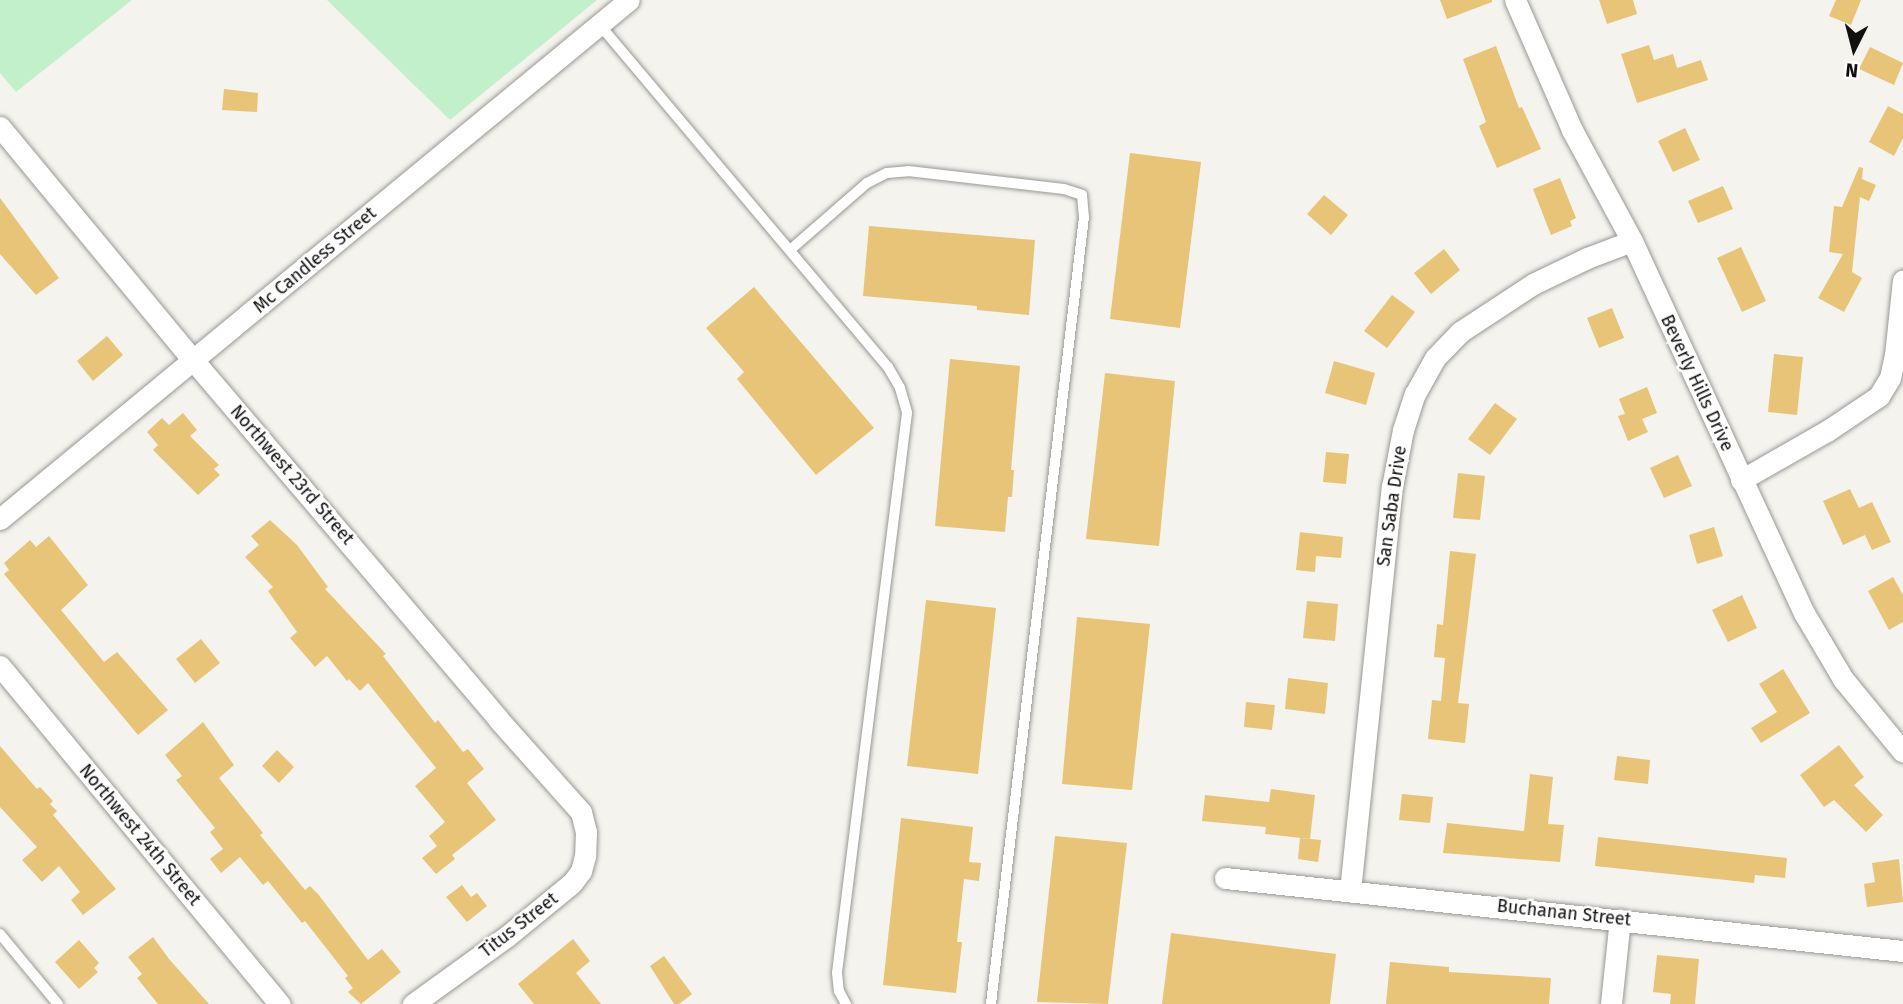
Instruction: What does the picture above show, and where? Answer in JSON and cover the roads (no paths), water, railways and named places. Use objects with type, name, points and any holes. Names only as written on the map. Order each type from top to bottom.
[{"type":"street","name":"Mc Candless Street","points":[[0,519],[629,0]]},
{"type":"street","name":"Beverly Hills Drive","points":[[1514,0],[1572,130],[1632,241],[1804,613],[1843,679],[1903,752]]},
{"type":"street","name":"Northwest 23rd Street","points":[[0,127],[193,360],[498,719],[581,812],[584,822]]},
{"type":"street","name":"San Saba Drive","points":[[1350,891],[1392,487],[1403,430],[1415,394],[1435,358],[1460,332],[1533,285],[1587,258],[1632,241]]},
{"type":"street","points":[[1741,480],[1879,396],[1890,378],[1895,355],[1903,280]]},
{"type":"street","name":"Northwest 24th Street","points":[[0,667],[280,1004]]},
{"type":"street","name":"Titus Street","points":[[413,1004],[506,937],[572,883],[581,872],[585,856],[584,822]]},
{"type":"street","name":"Buchanan Street","points":[[1225,877],[1903,951]]},
{"type":"street","points":[[1611,1004],[1620,919]]},
{"type":"lane","points":[[600,24],[888,367],[900,388],[907,413],[837,973],[839,991],[846,1004]]},
{"type":"lane","points":[[790,250],[867,183],[887,173],[908,171],[1064,189],[1082,195],[1084,217],[991,1004]]},
{"type":"lane","points":[[0,934],[58,1004]]}]
